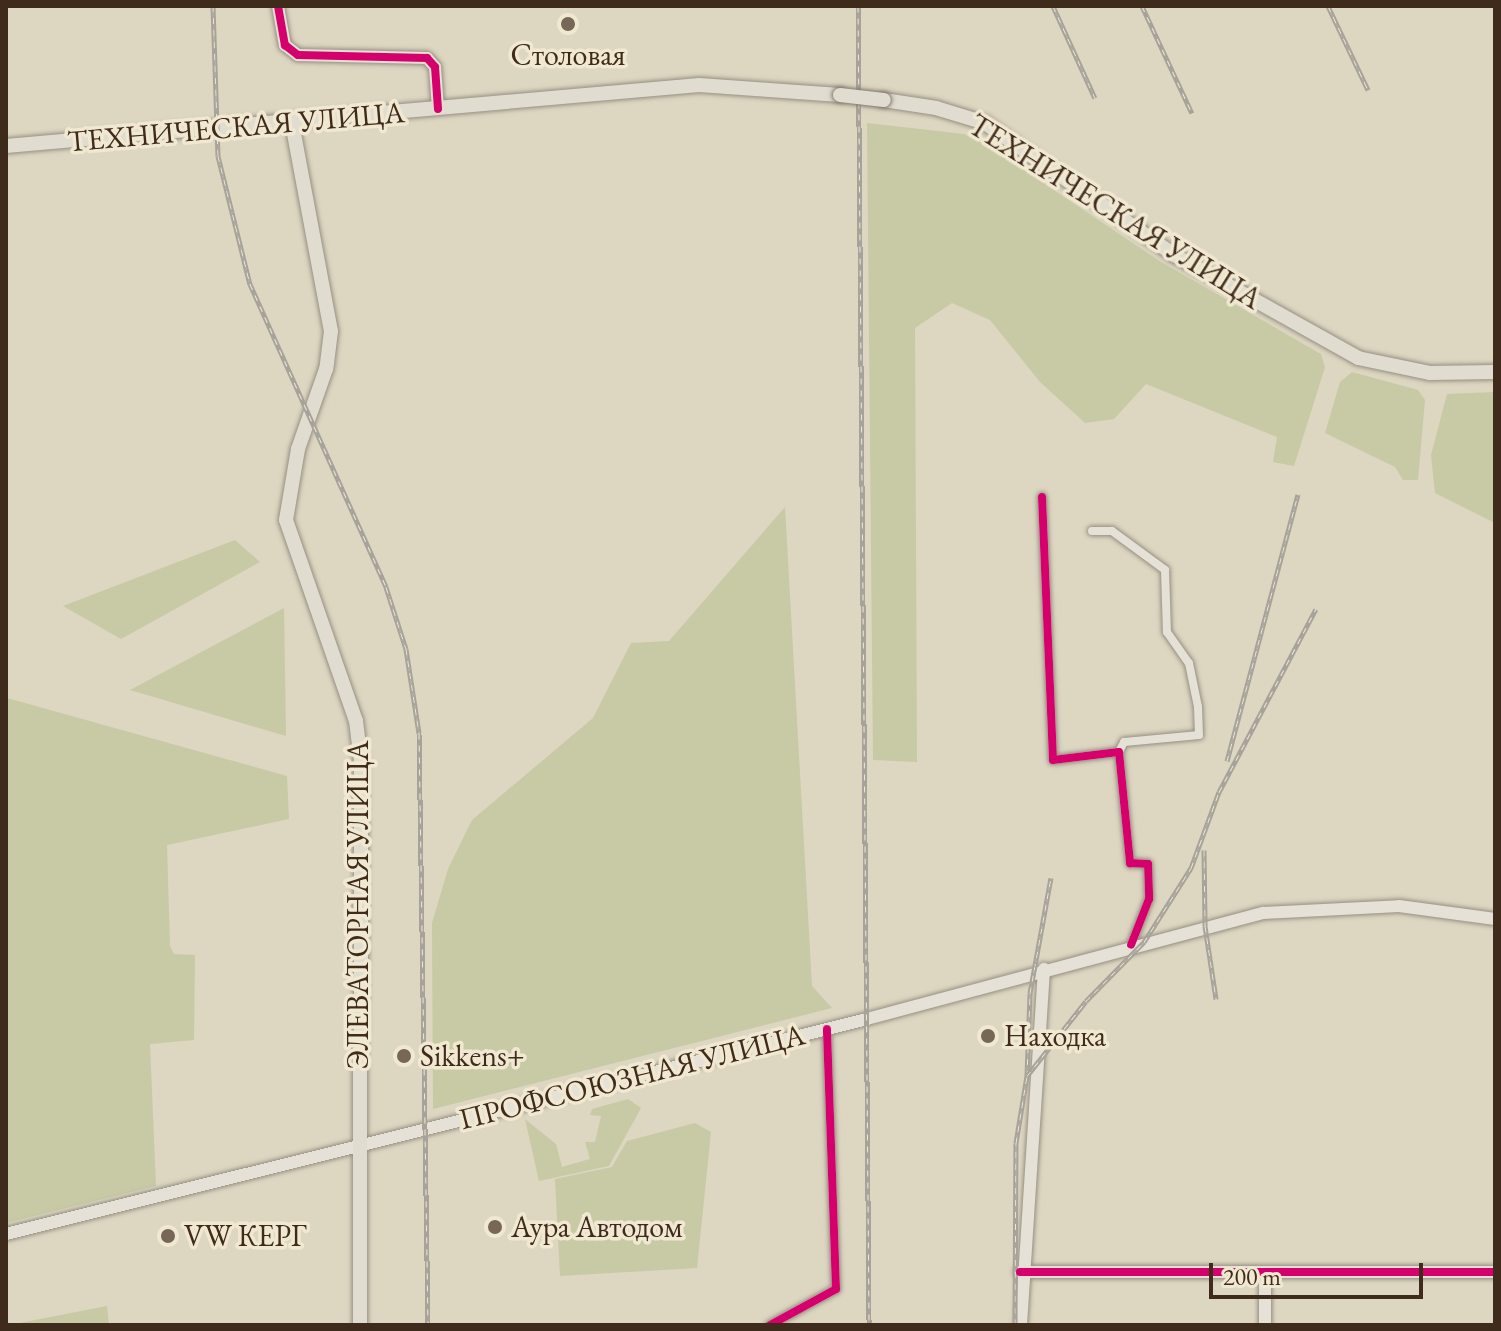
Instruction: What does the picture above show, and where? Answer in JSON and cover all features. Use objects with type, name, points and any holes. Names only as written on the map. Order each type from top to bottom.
[{"type":"main road","points":[[278,6],[285,45],[298,55],[427,58],[435,67],[438,109]]},
{"type":"main road","name":"ТЕХНИЧЕСКАЯ УЛИЦА","points":[[6,146],[699,85],[884,100],[936,108],[985,123],[1174,255],[1358,358],[1430,373],[1495,372]]},
{"type":"main road","name":"ЭЛЕВАТОРНАЯ УЛИЦА","points":[[292,123],[331,331],[326,369],[298,449],[286,520],[356,721],[361,761],[360,1325]]},
{"type":"main road","name":"ПРОФСОЮЗНАЯ УЛИЦА","points":[[6,1234],[358,1142],[529,1105],[827,1029],[1131,945],[1263,913],[1326,907],[1399,906],[1495,919]]},
{"type":"main road","points":[[1021,1325],[1020,1272],[1044,969]]},
{"type":"main road","points":[[1020,1272],[1495,1272]]},
{"type":"main road","points":[[1265,1272],[1265,1325]]},
{"type":"street","points":[[1042,497],[1053,760],[1119,752]]},
{"type":"street","points":[[1092,531],[1112,531],[1165,570],[1167,632],[1189,663],[1198,707],[1199,735],[1124,742],[1119,752],[1130,863],[1148,864],[1149,899],[1131,945]]},
{"type":"street","points":[[770,1325],[836,1289],[827,1029]]},
{"type":"green space","points":[[867,123],[964,134],[987,145],[1161,262],[1321,354],[1325,367],[1294,466],[1273,462],[1277,437],[1146,384],[1114,419],[1085,423],[1040,382],[990,320],[952,303],[915,328],[917,762],[873,760]]},
{"type":"green space","points":[[1352,372],[1418,390],[1425,400],[1418,480],[1403,480],[1395,467],[1325,433],[1340,382]]},
{"type":"green space","points":[[1495,392],[1495,523],[1435,493],[1431,455],[1447,394]]},
{"type":"green space","points":[[785,507],[812,986],[832,1008],[433,1109],[432,923],[448,869],[472,820],[593,718],[631,643],[669,641]]},
{"type":"green space","points":[[235,540],[260,562],[121,639],[63,606]]},
{"type":"green space","points":[[284,608],[286,736],[130,690]]},
{"type":"green space","points":[[7,698],[287,776],[289,819],[167,845],[170,946],[174,954],[195,955],[194,1040],[150,1044],[156,1186],[6,1223]]},
{"type":"green space","points":[[628,1099],[641,1108],[609,1166],[539,1181],[525,1119],[556,1144],[562,1167],[590,1159],[585,1142],[595,1142],[601,1116],[590,1115],[592,1109]]},
{"type":"green space","points":[[695,1123],[711,1132],[697,1268],[560,1276],[555,1179],[612,1167],[627,1141]]},
{"type":"green space","points":[[107,1306],[109,1325],[9,1325]]},
{"type":"railway","points":[[213,6],[218,156],[250,284],[386,587],[406,649],[419,733],[428,1325]]},
{"type":"railway","points":[[858,6],[869,1325]]},
{"type":"railway","points":[[1053,6],[1095,98]]},
{"type":"railway","points":[[1142,6],[1192,113]]},
{"type":"railway","points":[[1328,6],[1368,90]]},
{"type":"railway","points":[[1227,761],[1298,494]]},
{"type":"railway","points":[[1015,1325],[1016,1143],[1027,1076],[1086,1001],[1144,942],[1191,868],[1219,792],[1316,609]]},
{"type":"railway","points":[[1204,850],[1205,926],[1216,999]]},
{"type":"railway","points":[[1027,1076],[1030,993],[1051,878]]},
{"type":"cycle path","points":[[278,6],[285,45],[298,55],[427,58],[435,67],[438,109]]},
{"type":"cycle path","points":[[1042,497],[1053,760],[1119,752],[1130,863],[1148,864],[1149,899],[1131,945]]},
{"type":"cycle path","points":[[770,1325],[836,1289],[827,1029]]},
{"type":"cycle path","points":[[1020,1272],[1495,1272]]},
{"type":"place","name":"Столовая","points":[[568,24]]},
{"type":"place","name":"Находка","points":[[988,1036]]},
{"type":"place","name":"Sikkens+","points":[[404,1056]]},
{"type":"place","name":"Аура Автодом","points":[[495,1227]]},
{"type":"place","name":"VW КЕРГ","points":[[168,1236]]}]
